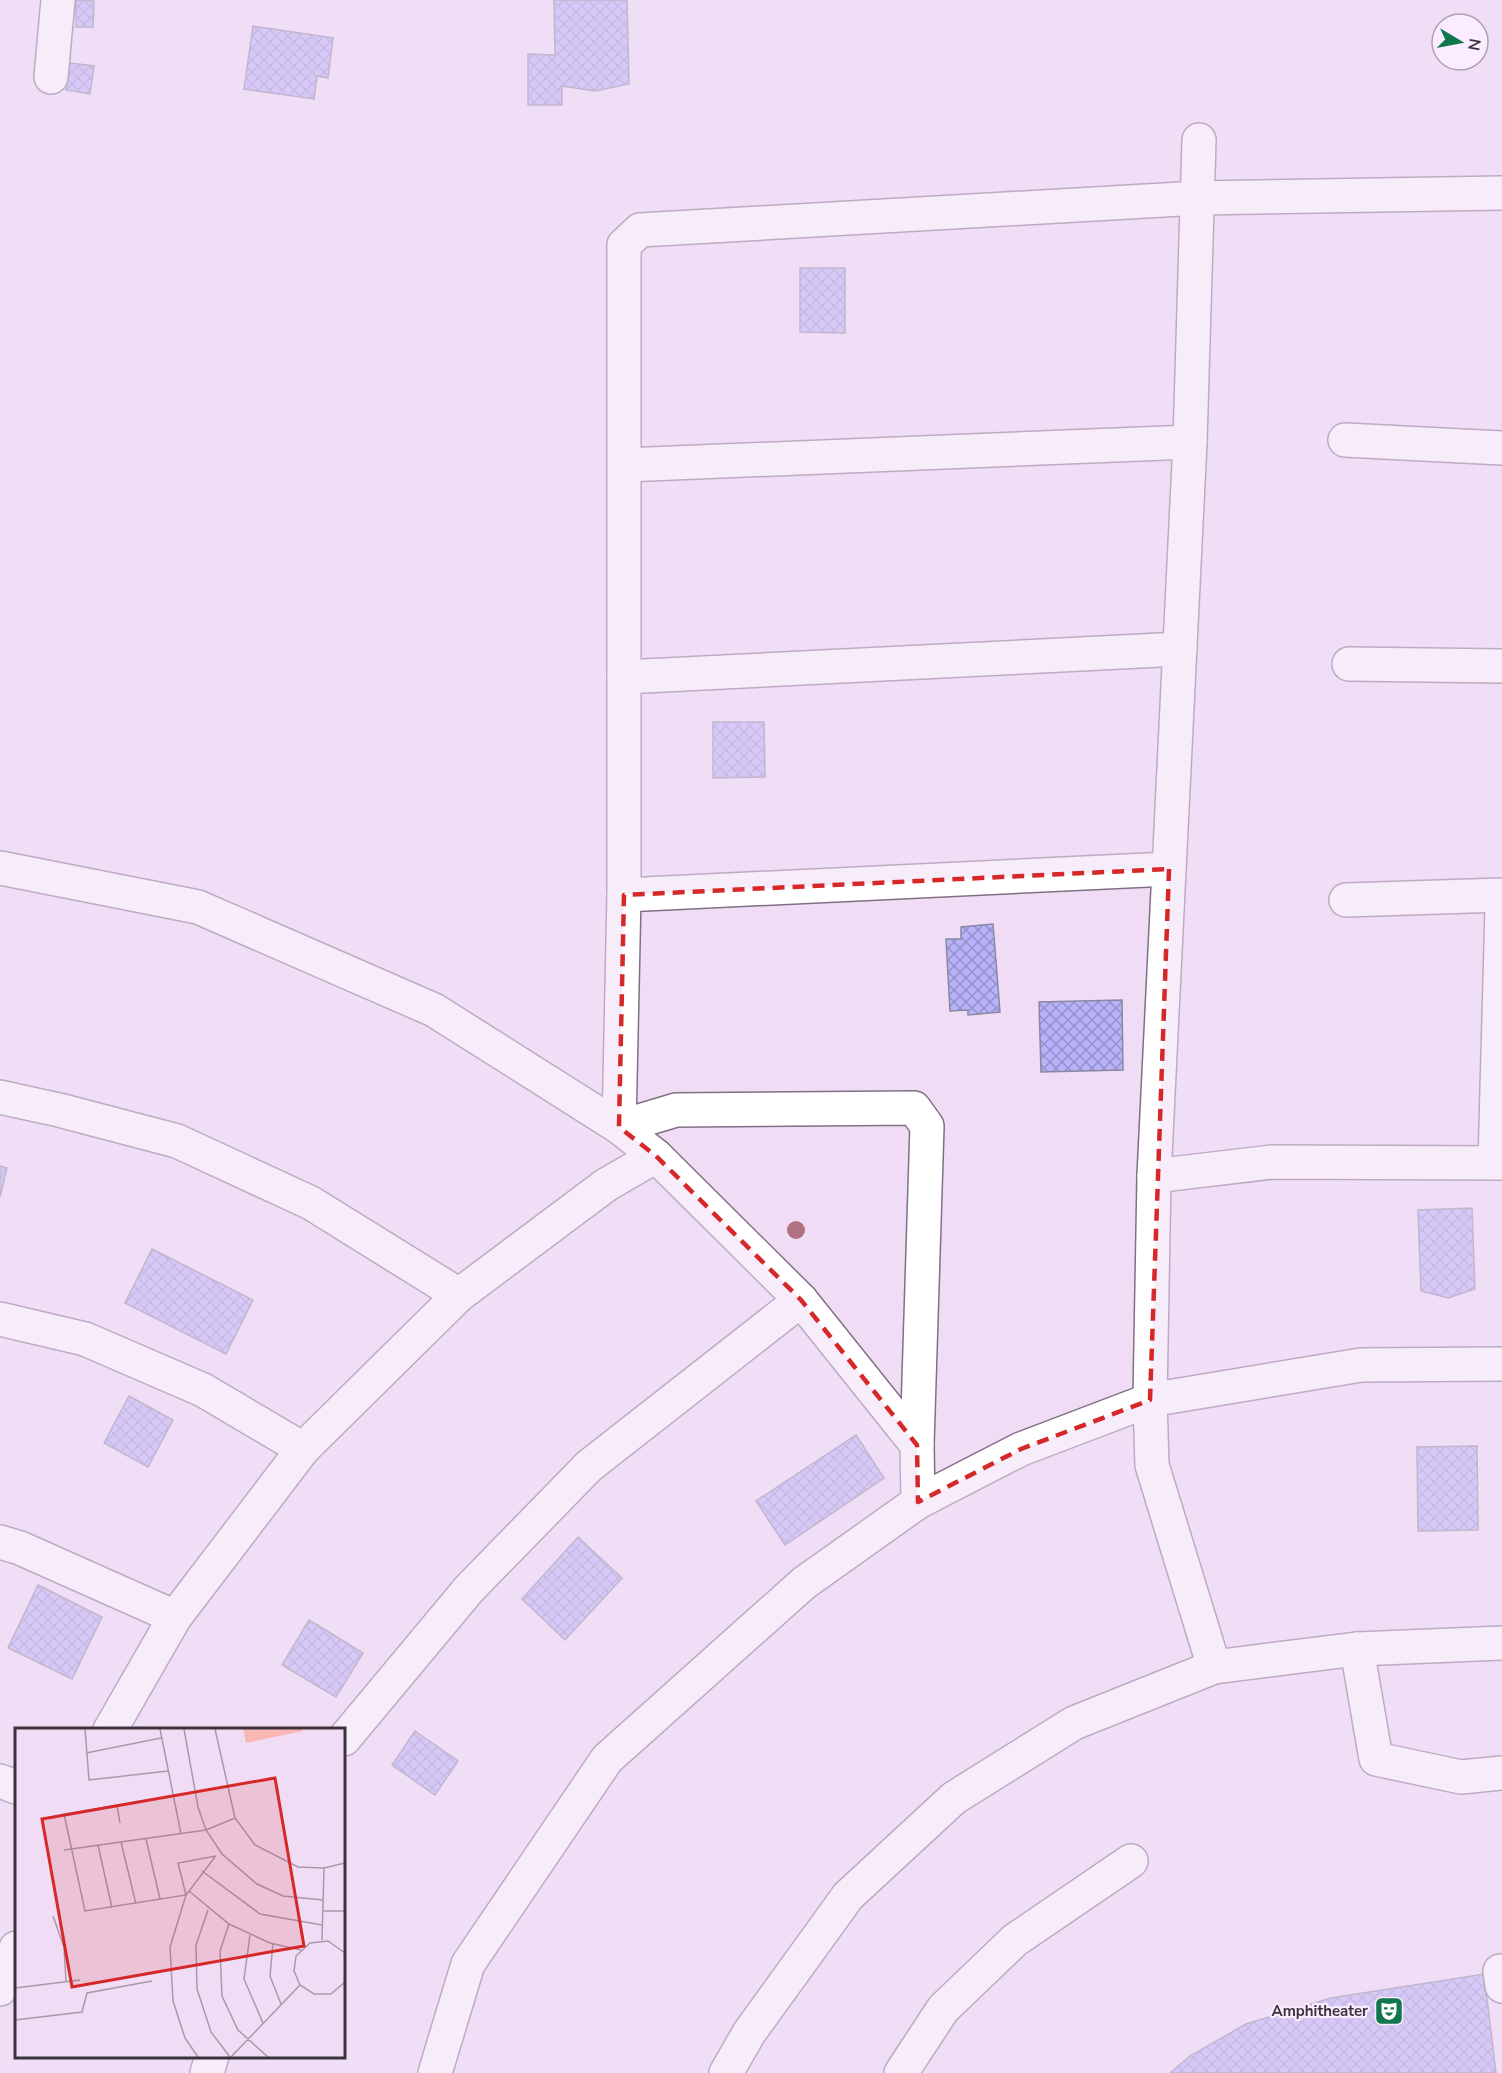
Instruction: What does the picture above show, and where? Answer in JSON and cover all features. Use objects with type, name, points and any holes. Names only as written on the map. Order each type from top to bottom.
[{"type":"street","points":[[51,77],[58,0]]},
{"type":"street","points":[[1199,140],[1190,442],[1154,1176],[1150,1400],[1152,1465],[1214,1667]]},
{"type":"street","points":[[619,1127],[624,895],[624,245],[640,230],[1198,198],[1502,193]]},
{"type":"street","points":[[1345,440],[1502,448]]},
{"type":"street","points":[[625,465],[1190,442]]},
{"type":"street","points":[[624,678],[1180,649]]},
{"type":"street","points":[[1349,664],[1502,666]]},
{"type":"street","points":[[0,868],[198,907],[434,1010],[619,1127],[656,1156],[801,1300],[917,1445]]},
{"type":"street","points":[[624,895],[1169,869]]},
{"type":"street","points":[[1346,900],[1502,895]]},
{"type":"street","points":[[1154,1176],[1272,1162],[1499,1163],[1502,908]]},
{"type":"street","points":[[0,1097],[177,1141],[311,1203],[459,1295]]},
{"type":"street","points":[[619,1127],[676,1110],[914,1108],[927,1126],[917,1445],[918,1502]]},
{"type":"street","points":[[111,1728],[175,1617],[303,1449],[459,1295],[606,1185],[656,1156]]},
{"type":"street","points":[[345,1738],[470,1589],[589,1466],[801,1300]]},
{"type":"street","points":[[0,1319],[85,1339],[203,1390],[303,1449]]},
{"type":"street","points":[[435,2073],[468,1964],[607,1759],[804,1583],[918,1502],[1021,1449],[1150,1400],[1361,1365],[1502,1364]]},
{"type":"street","points":[[0,1542],[20,1548],[175,1617]]},
{"type":"street","points":[[726,2073],[749,2033],[848,1896],[954,1798],[1074,1723],[1214,1667],[1357,1648],[1502,1643]]},
{"type":"street","points":[[1357,1648],[1376,1759],[1461,1778],[1502,1773]]},
{"type":"street","points":[[0,1781],[15,1788]]},
{"type":"street","points":[[901,2073],[943,2009],[1015,1940],[1131,1861]]},
{"type":"street","points":[[0,1989],[15,1950]]},
{"type":"street","points":[[207,2073],[211,2058]]},
{"type":"highlighted area","points":[[1169,869],[1150,1400],[1021,1449],[918,1502],[917,1445],[801,1300],[656,1156],[619,1127],[624,895]]},
{"type":"building","points":[[76,0],[94,1],[93,27],[76,27]]},
{"type":"building","points":[[554,0],[627,0],[629,84],[595,91],[562,86],[562,105],[528,105],[528,54],[555,55]]},
{"type":"building","points":[[253,26],[333,38],[328,78],[317,76],[314,99],[244,89]]},
{"type":"building","points":[[70,63],[94,66],[90,94],[66,90]]},
{"type":"building","points":[[800,268],[845,268],[845,333],[800,332]]},
{"type":"building","points":[[713,722],[764,722],[765,777],[713,778]]},
{"type":"building","points":[[993,924],[1000,1012],[968,1015],[968,1010],[950,1011],[946,939],[961,939],[961,927]]},
{"type":"building","points":[[1122,1000],[1123,1070],[1041,1072],[1039,1002]]},
{"type":"building","points":[[0,1166],[7,1168],[0,1197]]},
{"type":"building","points":[[1472,1208],[1475,1289],[1448,1298],[1421,1291],[1418,1210]]},
{"type":"building","points":[[152,1249],[253,1300],[226,1354],[125,1303]]},
{"type":"building","points":[[129,1396],[173,1420],[148,1467],[104,1443]]},
{"type":"building","points":[[856,1435],[884,1478],[785,1545],[756,1501]]},
{"type":"building","points":[[1477,1446],[1478,1530],[1418,1531],[1417,1447]]},
{"type":"building","points":[[578,1537],[622,1578],[565,1640],[522,1599]]},
{"type":"building","points":[[38,1585],[102,1617],[72,1679],[8,1648]]},
{"type":"building","points":[[309,1620],[363,1653],[336,1697],[282,1665]]},
{"type":"building","points":[[415,1731],[458,1761],[435,1795],[392,1765]]},
{"type":"building","name":"Amphitheater","points":[[1484,1974],[1496,2073],[1170,2073],[1190,2056],[1246,2024],[1331,1998]]},
{"type":"place","name":"Amphitheater","points":[[1389,2011]]}]
